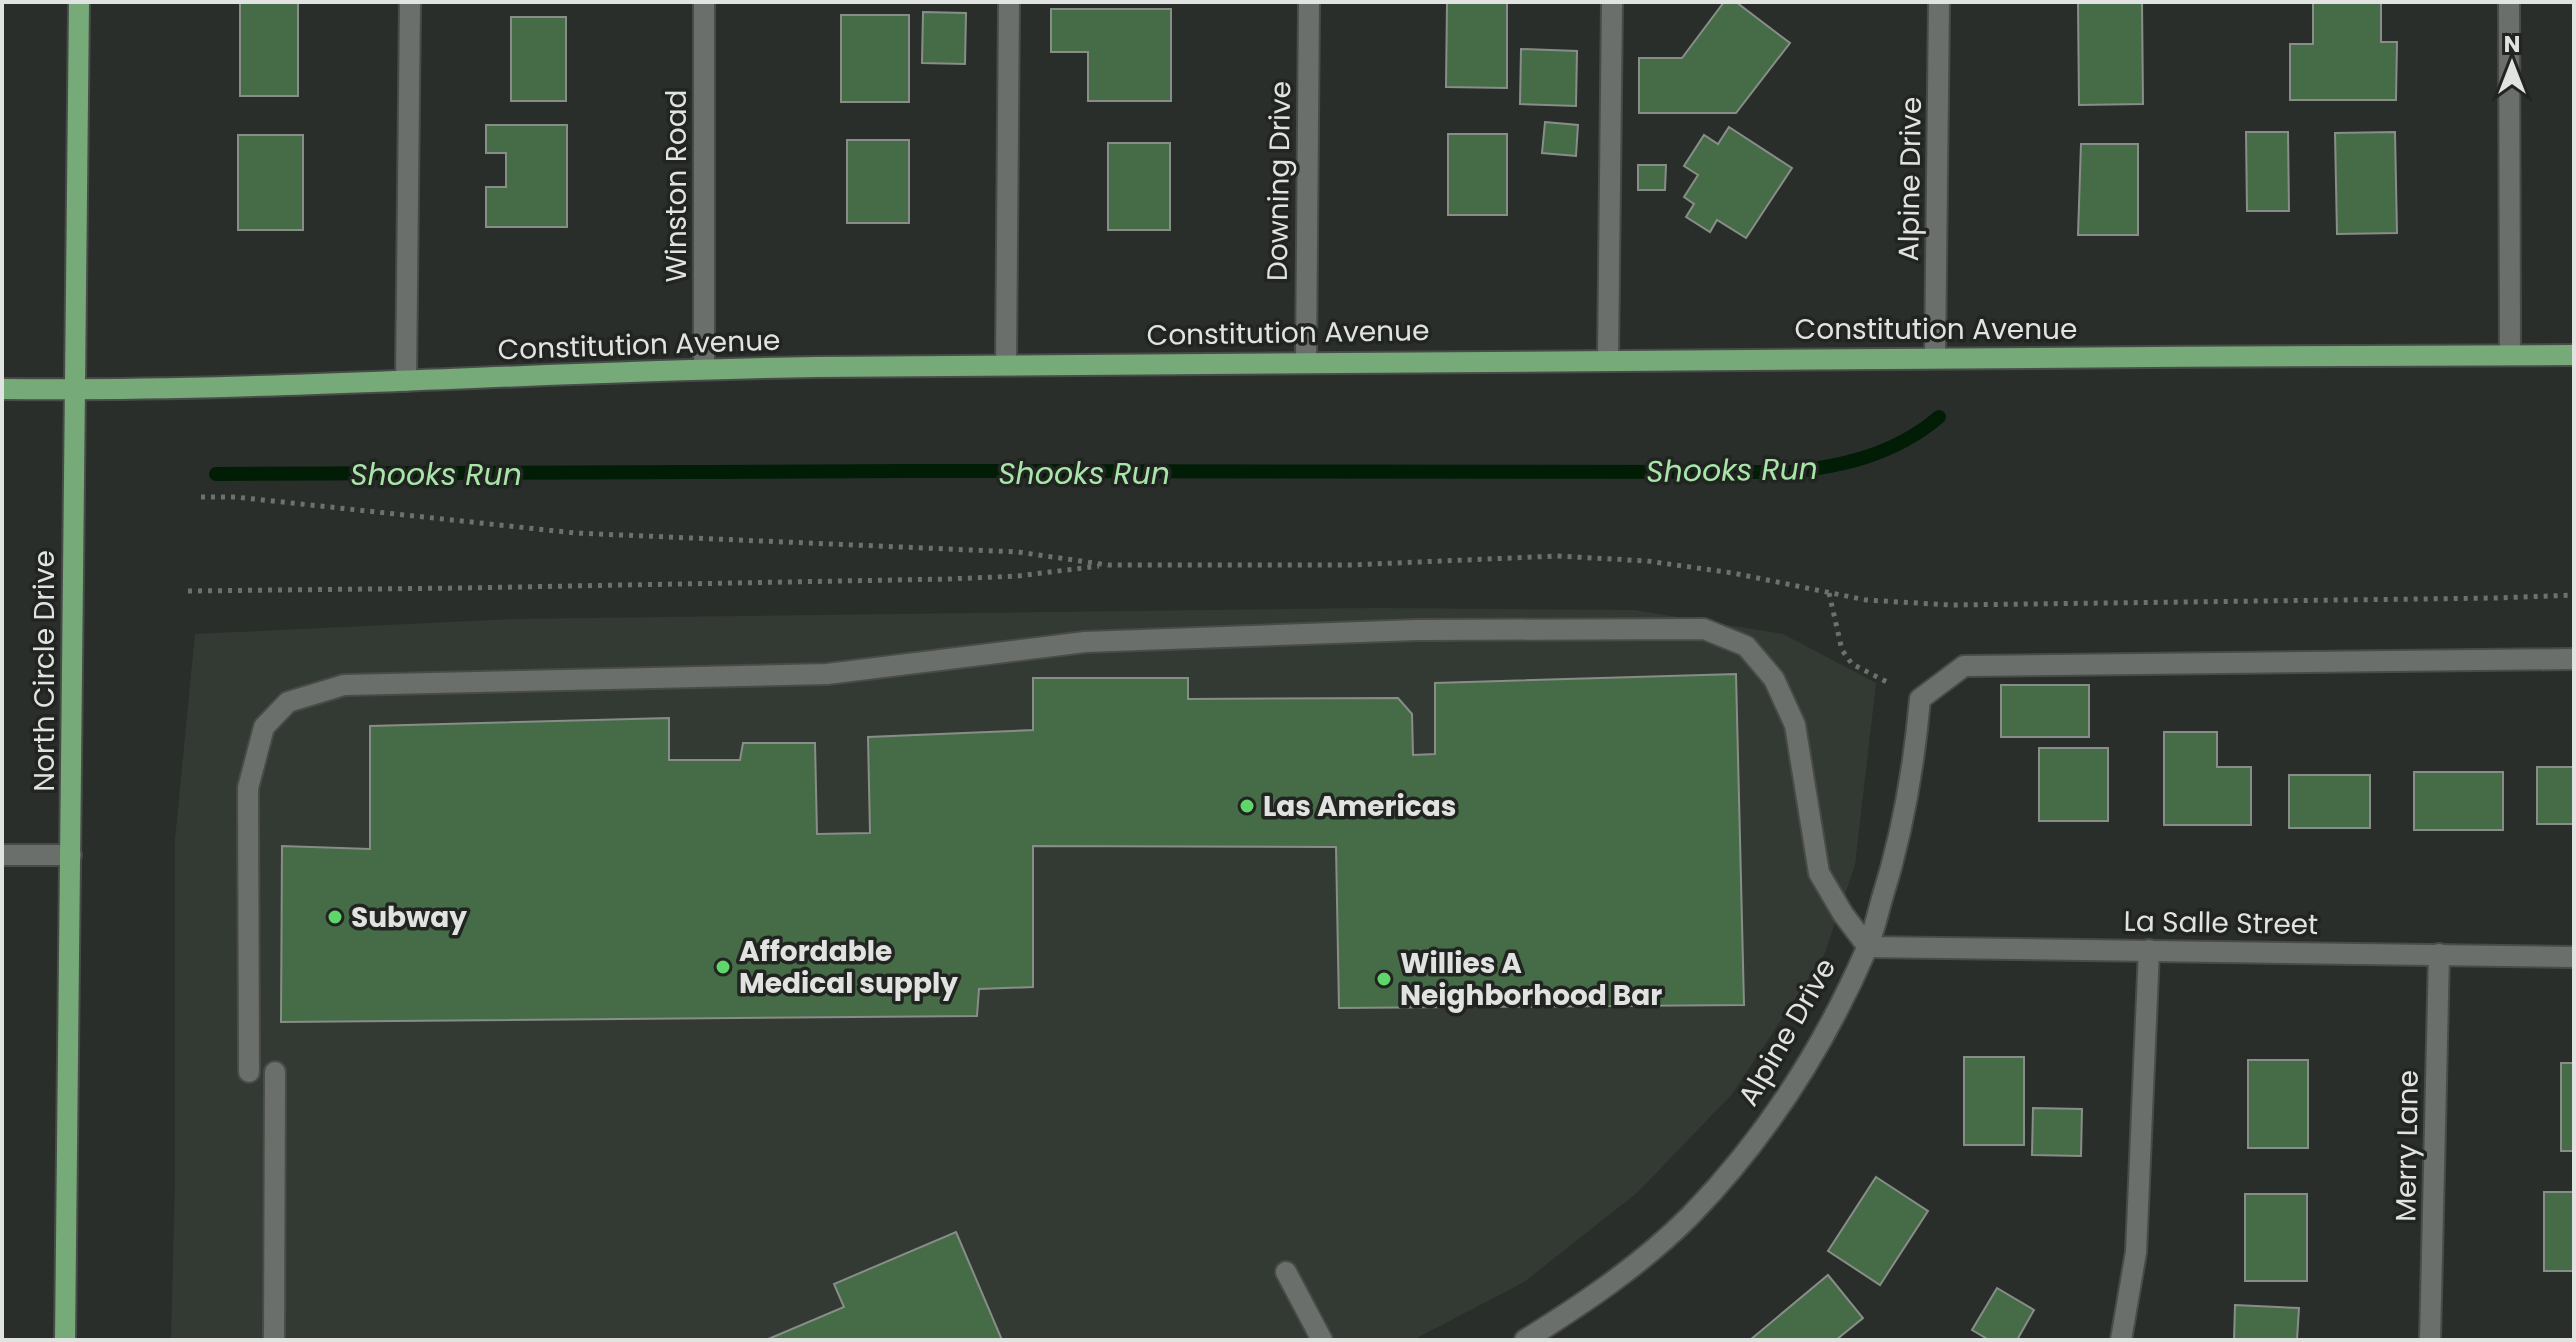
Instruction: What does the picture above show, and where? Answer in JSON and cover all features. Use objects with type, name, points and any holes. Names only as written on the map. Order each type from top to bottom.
[{"type":"main road","name":"North Circle Drive","points":[[65,1340],[79,2]]},
{"type":"main road","name":"Constitution Avenue","points":[[2,389],[75,390],[704,369],[1006,364],[2574,355]]},
{"type":"street","points":[[406,381],[410,2]]},
{"type":"street","name":"Winston Road","points":[[704,2],[704,369]]},
{"type":"street","points":[[1006,364],[1009,2]]},
{"type":"street","name":"Downing Drive","points":[[1306,361],[1309,2]]},
{"type":"street","points":[[1608,359],[1612,2]]},
{"type":"street","name":"Alpine Drive","points":[[1935,357],[1939,2]]},
{"type":"street","points":[[2509,2],[2510,355]]},
{"type":"street","points":[[249,1072],[248,788],[264,727],[288,702],[344,685],[827,674],[1085,642],[1417,630],[1704,629],[1746,646],[1774,679],[1795,725],[1819,873],[1843,914],[1868,947]]},
{"type":"street","points":[[1920,699],[1964,666],[2574,659]]},
{"type":"street","name":"Alpine Drive","points":[[1525,1340],[1625,1272],[1689,1217],[1744,1154],[1789,1094],[1822,1039],[1868,947],[1894,864],[1916,744],[1920,699]]},
{"type":"street","points":[[2,855],[71,855]]},
{"type":"street","name":"La Salle Street","points":[[1868,947],[2574,957]]},
{"type":"street","points":[[2121,1340],[2136,1252],[2149,950]]},
{"type":"street","name":"Merry Lane","points":[[2430,1340],[2439,954]]},
{"type":"street","points":[[274,1340],[275,1072]]},
{"type":"street","points":[[1286,1272],[1322,1340]]},
{"type":"path","points":[[201,497],[235,497],[575,533],[1018,552],[1108,565]]},
{"type":"path","points":[[188,591],[949,579],[1018,576],[1108,565],[1350,565],[1557,556],[1647,561],[1733,573],[1866,600],[1950,605],[2574,595]]},
{"type":"path","points":[[1829,593],[1842,650],[1852,664],[1920,699]]},
{"type":"shaded area","points":[[1377,608],[1634,610],[1783,634],[1876,683],[1855,865],[1824,955],[1732,1094],[1638,1192],[1524,1282],[1413,1340],[171,1340],[175,1182],[175,840],[195,634],[515,619]]},
{"type":"building","points":[[1447,2],[1507,2],[1507,88],[1446,87]]},
{"type":"building","points":[[1724,2],[1736,2],[1790,43],[1736,113],[1639,113],[1639,58],[1682,58]]},
{"type":"building","points":[[2078,2],[2142,2],[2143,104],[2079,105]]},
{"type":"building","points":[[2313,2],[2381,2],[2381,42],[2397,42],[2396,100],[2290,100],[2290,44],[2313,44]]},
{"type":"building","points":[[240,3],[298,3],[298,96],[240,96]]},
{"type":"building","points":[[1051,9],[1171,9],[1171,101],[1088,101],[1088,52],[1051,52]]},
{"type":"building","points":[[923,12],[966,13],[965,64],[922,63]]},
{"type":"building","points":[[841,15],[909,15],[909,102],[841,102]]},
{"type":"building","points":[[511,17],[566,17],[566,101],[511,101]]},
{"type":"building","points":[[1521,49],[1577,51],[1576,106],[1520,104]]},
{"type":"building","points":[[1545,122],[1578,125],[1576,156],[1542,153]]},
{"type":"building","points":[[486,125],[567,125],[567,227],[486,227],[486,187],[506,187],[506,153],[486,153]]},
{"type":"building","points":[[1729,127],[1792,168],[1746,238],[1717,220],[1710,232],[1686,217],[1694,204],[1684,197],[1698,175],[1684,166],[1704,135],[1718,144]]},
{"type":"building","points":[[2246,132],[2288,132],[2289,211],[2247,211]]},
{"type":"building","points":[[2395,132],[2397,233],[2337,234],[2335,133]]},
{"type":"building","points":[[1448,134],[1507,134],[1507,215],[1448,215]]},
{"type":"building","points":[[238,135],[303,135],[303,230],[238,230]]},
{"type":"building","points":[[847,140],[909,140],[909,223],[847,223]]},
{"type":"building","points":[[1108,143],[1170,143],[1170,230],[1108,230]]},
{"type":"building","points":[[2081,144],[2138,144],[2138,235],[2078,235]]},
{"type":"building","points":[[1638,165],[1666,165],[1665,190],[1638,190]]},
{"type":"building","points":[[1736,674],[1744,1005],[1339,1008],[1336,847],[1033,846],[1033,987],[979,989],[977,1016],[281,1022],[282,846],[370,849],[370,726],[669,718],[669,760],[740,760],[743,743],[815,743],[817,834],[870,833],[868,737],[1033,730],[1033,678],[1188,678],[1188,699],[1398,698],[1412,714],[1413,755],[1435,754],[1435,683]]},
{"type":"building","points":[[2001,685],[2089,685],[2089,737],[2001,737]]},
{"type":"building","points":[[2164,732],[2217,732],[2217,767],[2251,767],[2251,825],[2164,825]]},
{"type":"building","points":[[2039,748],[2108,748],[2108,821],[2039,821]]},
{"type":"building","points":[[2537,767],[2574,767],[2574,824],[2537,824]]},
{"type":"building","points":[[2414,772],[2503,772],[2503,830],[2414,830]]},
{"type":"building","points":[[2289,775],[2370,775],[2370,828],[2289,828]]},
{"type":"building","points":[[1964,1057],[2024,1057],[2024,1145],[1964,1145]]},
{"type":"building","points":[[2248,1060],[2308,1060],[2308,1148],[2248,1148]]},
{"type":"building","points":[[2561,1063],[2574,1063],[2574,1151],[2561,1151]]},
{"type":"building","points":[[2033,1108],[2082,1109],[2081,1156],[2032,1155]]},
{"type":"building","points":[[1876,1177],[1928,1211],[1880,1285],[1828,1251]]},
{"type":"building","points":[[2544,1192],[2574,1192],[2574,1271],[2544,1271]]},
{"type":"building","points":[[2245,1194],[2307,1194],[2307,1281],[2245,1281]]},
{"type":"building","points":[[956,1232],[1002,1340],[766,1340],[844,1307],[834,1284]]},
{"type":"building","points":[[1828,1275],[1863,1318],[1836,1340],[1750,1340]]},
{"type":"building","points":[[1997,1288],[2034,1310],[2017,1340],[1989,1340],[1972,1330]]},
{"type":"building","points":[[2235,1305],[2299,1308],[2297,1340],[2234,1340]]},
{"type":"waterway","name":"Shooks Run","points":[[216,474],[1789,472],[1868,456],[1905,440],[1939,417]]},
{"type":"place","name":"Las Americas","points":[[1247,806]]},
{"type":"place","name":"Subway","points":[[335,917]]},
{"type":"place","name":"Affordable Medical supply","points":[[723,967]]},
{"type":"place","name":"Willies A Neighborhood Bar","points":[[1384,979]]}]
